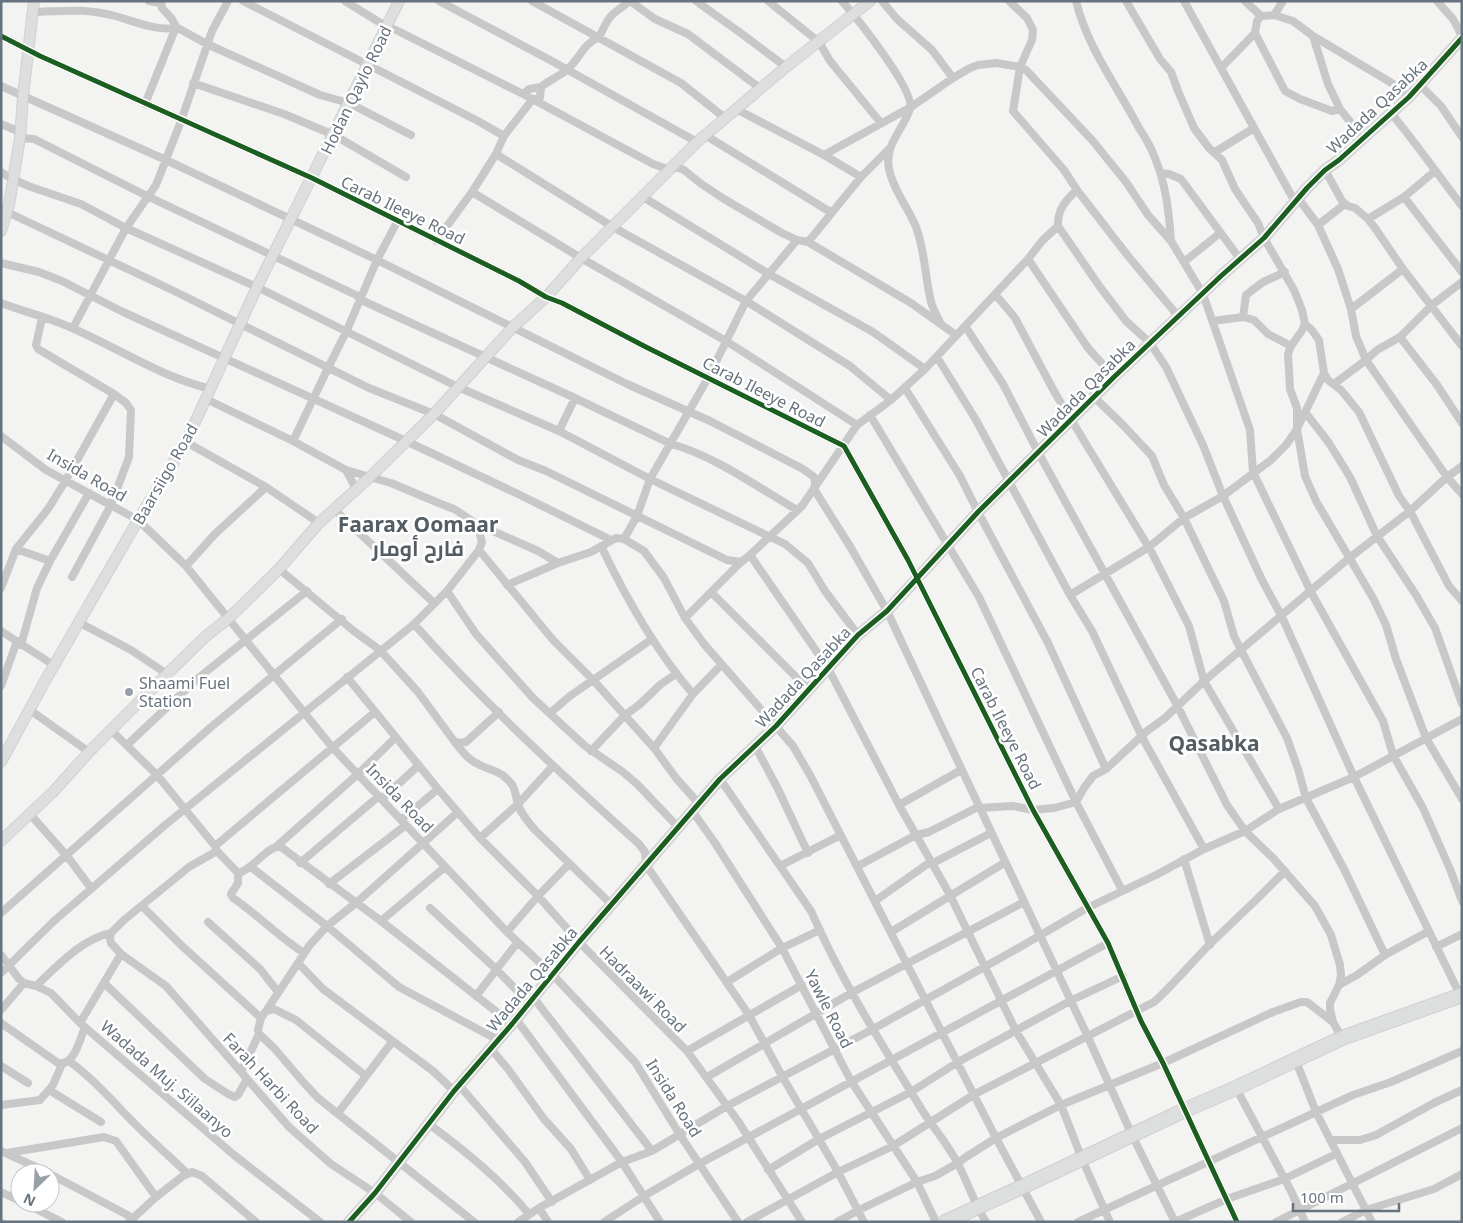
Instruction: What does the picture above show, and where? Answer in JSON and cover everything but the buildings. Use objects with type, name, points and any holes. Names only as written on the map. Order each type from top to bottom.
[{"type":"highway","points":[[945,1222],[1185,1110],[1296,1061],[1342,1038],[1461,995]]},
{"type":"street","points":[[149,1],[161,2],[176,27],[207,44],[320,95],[349,103],[411,135]]},
{"type":"street","points":[[72,328],[126,228],[156,185],[181,121],[207,44],[228,1]]},
{"type":"street","points":[[243,1],[504,136]]},
{"type":"street","points":[[345,1],[387,27],[522,94],[653,164],[670,170],[676,168],[684,170],[724,199],[782,233],[797,240],[808,242],[911,303],[956,335]]},
{"type":"street","name":"Hodan Qaylo Road","points":[[312,178],[399,1]]},
{"type":"street","points":[[439,1],[701,139],[832,213]]},
{"type":"street","points":[[532,1],[681,83],[725,118]]},
{"type":"street","points":[[522,94],[529,89],[541,87],[552,78],[568,70],[583,48],[599,37],[613,14],[625,7],[630,1],[655,19],[688,34],[761,90]]},
{"type":"street","points":[[696,1],[786,67]]},
{"type":"street","points":[[768,1],[819,42],[830,62],[882,123]]},
{"type":"street","points":[[808,242],[861,177],[889,149],[911,107],[908,96],[875,42],[842,1]]},
{"type":"street","points":[[3,836],[53,792],[111,730],[206,636],[229,618],[280,569],[319,523],[370,477],[434,414],[513,327],[546,297],[581,258],[701,139],[786,67],[870,1]]},
{"type":"street","points":[[882,1],[897,19],[932,50],[953,78]]},
{"type":"street","points":[[1009,1],[1027,18],[1032,30],[1032,40],[1020,67],[1013,111],[1064,170],[1128,256],[1178,316]]},
{"type":"street","points":[[1126,1],[1160,59],[1171,72],[1194,128],[1225,166],[1241,200],[1258,223],[1264,238],[1285,272],[1302,310],[1305,324],[1302,332],[1290,346],[1288,365],[1290,389],[1297,408],[1297,429],[1305,476],[1316,501],[1348,559],[1373,598],[1386,624],[1396,659],[1426,738],[1462,799]]},
{"type":"street","points":[[1184,1],[1296,200],[1318,225],[1338,269],[1351,309],[1356,336],[1366,360],[1447,476],[1462,494]]},
{"type":"street","points":[[1245,1],[1261,16]]},
{"type":"street","points":[[1274,15],[1283,1]]},
{"type":"street","points":[[1437,1],[1453,19],[1462,37]]},
{"type":"street","points":[[1077,2],[1081,22],[1102,65],[1126,103],[1155,156],[1168,205],[1171,241]]},
{"type":"street","points":[[2,226],[20,135],[34,6],[82,10],[168,29],[176,27]]},
{"type":"street","points":[[1221,68],[1254,33],[1257,21],[1261,16],[1274,15],[1293,21],[1313,36],[1395,85],[1409,97]]},
{"type":"street","points":[[145,104],[176,27]]},
{"type":"street","points":[[1254,33],[1285,91],[1332,111],[1340,109]]},
{"type":"street","name":"Carab Ileeye Road","points":[[1,36],[181,121],[312,178],[844,446],[908,560],[1032,810],[1108,943],[1137,1010],[1237,1222]]},
{"type":"street","points":[[1313,36],[1328,84],[1340,109],[1363,138]]},
{"type":"street","name":"Wadada Qasabka","points":[[349,1222],[375,1193],[457,1088],[552,974],[720,780],[776,726],[858,634],[887,611],[978,512],[1114,377],[1264,238],[1296,200],[1326,170],[1421,86],[1462,37]]},
{"type":"street","points":[[824,155],[911,107],[970,68],[996,63],[1020,67],[1026,70],[1092,140],[1126,182],[1148,215],[1171,241],[1203,294],[1250,430],[1253,472],[1311,592],[1383,721],[1393,755],[1423,808],[1462,901]]},
{"type":"street","points":[[193,83],[284,114],[334,135],[406,177]]},
{"type":"street","points":[[1,86],[292,219],[627,384],[689,411],[803,469],[814,477],[816,483],[814,489]]},
{"type":"street","points":[[1421,86],[1441,106],[1462,137]]},
{"type":"street","points":[[436,241],[472,192],[496,154],[504,136],[532,100],[540,97],[541,87]]},
{"type":"street","points":[[736,109],[824,155],[861,177]]},
{"type":"street","points":[[1391,113],[1421,149],[1462,206]]},
{"type":"street","points":[[1,124],[20,135],[34,139],[147,196],[356,295],[361,300],[671,444],[682,447],[717,464],[797,510]]},
{"type":"street","points":[[1215,152],[1254,128]]},
{"type":"street","points":[[841,147],[841,165]]},
{"type":"street","points":[[889,149],[888,168],[900,198],[916,226],[926,267],[931,303],[941,324]]},
{"type":"street","points":[[496,154],[613,227],[746,301],[850,366],[891,400]]},
{"type":"street","points":[[1326,170],[1345,204],[1354,208],[1368,219],[1403,269],[1462,346]]},
{"type":"street","points":[[1368,219],[1404,197],[1435,171]]},
{"type":"street","points":[[1,172],[12,180],[81,204],[126,228],[257,286],[458,387],[559,431],[650,479],[785,544],[808,563],[825,591],[858,634]]},
{"type":"street","points":[[1160,173],[1181,179],[1240,259]]},
{"type":"street","name":"Baarsiigo Road","points":[[1,762],[138,520],[186,442],[257,286],[312,178]]},
{"type":"street","points":[[1078,190],[1066,201],[1059,211],[1058,226],[1126,321],[1150,343],[1166,367],[1203,445],[1223,496],[1262,580],[1282,617],[1354,777],[1461,995]]},
{"type":"street","points":[[472,192],[581,258],[726,341],[857,425]]},
{"type":"street","points":[[643,197],[769,274],[873,332],[925,369]]},
{"type":"street","points":[[1404,197],[1462,272]]},
{"type":"street","points":[[1318,225],[1345,204]]},
{"type":"street","points":[[6,206],[108,261],[240,323],[328,368],[385,395],[434,414],[518,460],[546,471],[727,560],[741,562]]},
{"type":"street","points":[[293,441],[361,300],[377,260],[397,222]]},
{"type":"street","points":[[684,618],[797,510],[814,489],[857,425],[891,400],[925,369],[1058,226]]},
{"type":"street","points":[[1184,262],[1220,233]]},
{"type":"street","points":[[624,539],[637,516],[650,479],[708,378],[746,301],[797,240]]},
{"type":"street","points":[[1028,260],[1088,348],[1114,377]]},
{"type":"street","points":[[1,263],[39,272],[90,295],[406,441],[611,540]]},
{"type":"street","points":[[1351,309],[1403,269]]},
{"type":"street","points":[[1243,317],[1246,295],[1262,282],[1285,272]]},
{"type":"street","points":[[1334,384],[1377,350],[1400,336],[1432,305],[1462,282]]},
{"type":"street","points":[[995,294],[1015,318],[1071,420],[1149,547],[1189,626],[1204,681],[1279,809]]},
{"type":"street","points":[[1,302],[72,328],[168,376],[211,390]]},
{"type":"street","points":[[1213,321],[1243,317],[1254,320],[1268,334],[1290,346]]},
{"type":"street","points":[[42,318],[36,346],[38,349],[114,394],[129,407],[131,416],[129,457],[111,505],[72,576]]},
{"type":"street","points":[[1305,324],[1319,340],[1324,373],[1328,380],[1334,384],[1359,412],[1399,496],[1410,510],[1449,586],[1462,602]]},
{"type":"street","points":[[965,326],[1003,384],[1038,452],[1177,705],[1227,804],[1244,831],[1273,858],[1315,906],[1331,935],[1341,975],[1339,985],[1330,1003],[1330,1009],[1333,1022],[1342,1038]]},
{"type":"street","points":[[1400,336],[1437,385],[1462,423]]},
{"type":"street","points":[[937,357],[976,420],[1070,596],[1092,631],[1142,737],[1204,849]]},
{"type":"street","points":[[1070,596],[1149,547],[1184,518],[1223,496],[1271,460],[1286,445],[1297,429],[1324,373]]},
{"type":"street","points":[[905,388],[960,476],[1048,643],[1106,769]]},
{"type":"street","points":[[1,588],[16,549],[42,516],[66,480],[114,394]]},
{"type":"street","points":[[1094,397],[1152,456],[1164,485],[1184,518],[1224,601],[1234,636],[1287,738],[1306,798],[1346,871],[1385,955]]},
{"type":"street","points":[[559,431],[575,398]]},
{"type":"street","points":[[206,400],[293,441],[346,470],[370,477],[454,509],[477,524],[558,562]]},
{"type":"street","points":[[1304,412],[1329,443],[1350,477],[1377,536],[1416,595],[1435,628],[1462,704]]},
{"type":"street","points":[[870,415],[979,597],[1076,802],[1122,890]]},
{"type":"street","name":"Insida Road","points":[[1,436],[46,470],[138,520],[186,566],[332,747],[517,943],[552,974],[635,1062],[680,1135],[738,1222]]},
{"type":"street","points":[[186,442],[266,487],[319,523]]},
{"type":"street","points":[[858,866],[916,835],[930,832],[978,807],[1013,806],[1032,810],[1054,808],[1076,802],[1088,781],[1106,769],[1204,681],[1282,617],[1348,559],[1410,510],[1447,476],[1462,466]]},
{"type":"street","points":[[346,470],[356,489]]},
{"type":"street","points":[[186,566],[215,534],[266,487]]},
{"type":"street","points":[[814,489],[887,611],[1087,1035],[1132,1135],[1175,1222],[1227,1199],[1284,1179],[1336,1154]]},
{"type":"street","points":[[1,686],[19,643],[37,588],[50,561],[89,493]]},
{"type":"street","points":[[335,510],[434,603]]},
{"type":"street","points":[[1,973],[91,888],[303,712],[414,624],[447,591],[480,550],[482,542],[477,524]]},
{"type":"street","points":[[507,585],[558,562],[591,552],[611,540],[624,539],[644,550],[664,578],[684,618],[721,665],[793,746],[802,761],[1041,1222]]},
{"type":"street","points":[[601,546],[620,585],[652,639],[676,674],[693,694]]},
{"type":"street","points":[[16,549],[50,561]]},
{"type":"street","name":"Yawle Road","points":[[480,550],[554,640],[654,748],[676,778],[782,948],[851,1081],[917,1182],[936,1222]]},
{"type":"street","points":[[750,556],[828,668],[899,805],[950,895],[1016,1031],[1061,1105],[1110,1222]]},
{"type":"street","points":[[280,569],[342,619],[355,632],[380,650],[418,692],[466,756],[478,765],[506,777],[516,792],[518,804],[524,817],[569,864],[612,904]]},
{"type":"street","points":[[128,744],[197,680],[307,591]]},
{"type":"street","points":[[447,591],[476,634],[533,698],[591,751],[623,772],[637,784],[678,827]]},
{"type":"street","points":[[711,592],[809,690]]},
{"type":"street","points":[[1,913],[249,694],[275,675],[342,619]]},
{"type":"street","points":[[80,623],[131,650],[167,674]]},
{"type":"street","points":[[414,624],[471,687],[553,766],[639,844],[645,852],[646,865],[749,1014],[864,1222]]},
{"type":"street","points":[[1,631],[55,666]]},
{"type":"street","points":[[550,713],[570,696],[652,639]]},
{"type":"street","points":[[654,748],[693,694],[721,665]]},
{"type":"street","points":[[591,751],[625,715],[639,705],[661,684],[676,674]]},
{"type":"street","name":"Hadraawi Road","points":[[347,677],[480,838],[687,1051],[728,1106],[802,1222]]},
{"type":"street","points":[[30,710],[90,752]]},
{"type":"street","points":[[36,986],[56,967],[96,937],[111,933],[189,867],[216,848],[375,712]]},
{"type":"street","points":[[454,742],[466,742],[499,712]]},
{"type":"street","points":[[518,1222],[539,1208],[622,1162],[652,1151],[728,1106],[873,1029],[1087,908],[1244,831],[1279,809],[1354,777],[1462,719]]},
{"type":"street","points":[[111,730],[128,744],[157,775],[238,873],[238,883],[231,894],[233,898],[304,953]]},
{"type":"street","points":[[238,873],[247,870],[273,847],[278,846],[396,737]]},
{"type":"street","points":[[755,746],[778,789],[808,853]]},
{"type":"street","points":[[300,863],[419,765]]},
{"type":"street","points":[[480,838],[518,804],[553,766]]},
{"type":"street","points":[[899,805],[961,770]]},
{"type":"street","points":[[720,780],[812,911],[820,930],[873,1029],[930,1123],[958,1163],[977,1208],[986,1222]]},
{"type":"street","points":[[329,884],[404,823],[438,789]]},
{"type":"street","points":[[241,1072],[259,1034],[261,1018],[304,953],[327,926],[356,903],[458,812]]},
{"type":"street","points":[[29,813],[91,888]]},
{"type":"street","points":[[874,901],[926,865],[991,833]]},
{"type":"street","points":[[780,866],[841,835]]},
{"type":"street","points":[[278,846],[284,848],[300,863],[382,921],[476,996],[514,1021],[622,1162],[660,1222]]},
{"type":"street","points":[[1184,860],[1210,945]]},
{"type":"street","points":[[891,932],[1004,862]]},
{"type":"street","points":[[507,932],[569,864]]},
{"type":"street","points":[[251,867],[327,926],[399,987],[498,1040]]},
{"type":"street","points":[[382,921],[445,867]]},
{"type":"street","points":[[747,1222],[838,1172],[893,1146],[975,1094],[1154,1002],[1285,871]]},
{"type":"street","points":[[707,1077],[854,992],[907,963],[969,933],[1024,902]]},
{"type":"street","points":[[142,906],[261,1018]]},
{"type":"street","points":[[430,908],[531,1000],[652,1151]]},
{"type":"street","points":[[208,922],[260,969],[278,992]]},
{"type":"street","points":[[727,982],[782,948],[820,930]]},
{"type":"street","points":[[1339,985],[1385,955],[1429,931]]},
{"type":"street","points":[[1,1105],[36,1101],[49,1090],[78,1046],[83,1025],[121,954],[110,939],[111,933]]},
{"type":"street","points":[[1436,947],[1462,934]]},
{"type":"street","points":[[476,996],[517,943]]},
{"type":"street","points":[[604,1222],[699,1164],[942,1032],[1002,1002],[1108,943]]},
{"type":"street","name":"Farah Harbi Road","points":[[121,954],[166,986],[289,1128],[341,1171],[375,1193],[411,1222]]},
{"type":"street","points":[[1,955],[13,974],[24,983],[1,1010]]},
{"type":"street","points":[[298,963],[323,989],[392,1042],[457,1088],[525,1162],[552,1202]]},
{"type":"street","points":[[768,1170],[819,1139],[911,1092],[958,1062],[1070,1001],[1123,976]]},
{"type":"street","name":"Wadada Muj. Siilaanyo","points":[[24,983],[51,993],[83,1025],[234,1155],[320,1222]]},
{"type":"street","points":[[104,983],[198,1072],[220,1090],[235,1097],[247,1079]]},
{"type":"street","points":[[687,1051],[802,984]]},
{"type":"street","points":[[838,1222],[917,1182],[935,1176],[996,1138],[1061,1105],[1163,1063],[1273,1012],[1301,1002],[1307,1002],[1333,1022]]},
{"type":"street","points":[[266,1011],[274,1009],[296,1020],[366,1076]]},
{"type":"street","points":[[1,1023],[58,1063],[65,1063],[92,1080],[187,1173]]},
{"type":"street","points":[[259,1034],[314,1093],[474,1222]]},
{"type":"street","points":[[338,1113],[392,1042]]},
{"type":"street","points":[[491,1049],[544,1119],[571,1149],[590,1180]]},
{"type":"street","points":[[1078,1222],[1353,1095],[1420,1070],[1462,1050]]},
{"type":"street","points":[[1296,1061],[1316,1112],[1372,1222]]},
{"type":"street","points":[[1,1066],[28,1083]]},
{"type":"street","points":[[1236,1088],[1300,1209],[1305,1222]]},
{"type":"street","points":[[49,1090],[101,1122]]},
{"type":"street","points":[[1330,1140],[1360,1140],[1376,1135],[1462,1090]]},
{"type":"street","points":[[429,1124],[469,1155],[510,1192],[529,1214]]},
{"type":"street","points":[[1276,1222],[1462,1128]]},
{"type":"street","points":[[4,1152],[104,1137],[110,1138],[116,1142],[156,1197]]},
{"type":"street","points":[[4,1152],[28,1163]]},
{"type":"street","points":[[60,1179],[130,1220],[187,1173],[192,1172],[202,1176],[256,1222]]},
{"type":"street","points":[[1342,1222],[1388,1202],[1434,1189],[1462,1174]]},
{"type":"street","points":[[539,1208],[548,1222]]},
{"type":"street","points":[[44,1213],[62,1222]]},
{"type":"waterway","points":[[1,1219],[6,1222]]},
{"type":"cycle path","points":[[1,36],[40,56],[312,178],[844,446],[908,560],[1033,810],[1108,943],[1141,1021],[1163,1063],[1237,1222]]},
{"type":"cycle path","points":[[349,1222],[375,1193],[454,1091],[579,942],[720,779],[776,726],[858,635],[887,611],[978,512],[1114,377],[1264,238],[1325,170],[1339,160],[1409,97],[1462,38]]},
{"type":"place","name":"Shaami Fuel Station","points":[[129,692]]},
{"type":"district","name":"Faarax Oomaar فارح أومار","points":[[418,536]]},
{"type":"district","name":"Qasabka","points":[[1214,743]]}]
